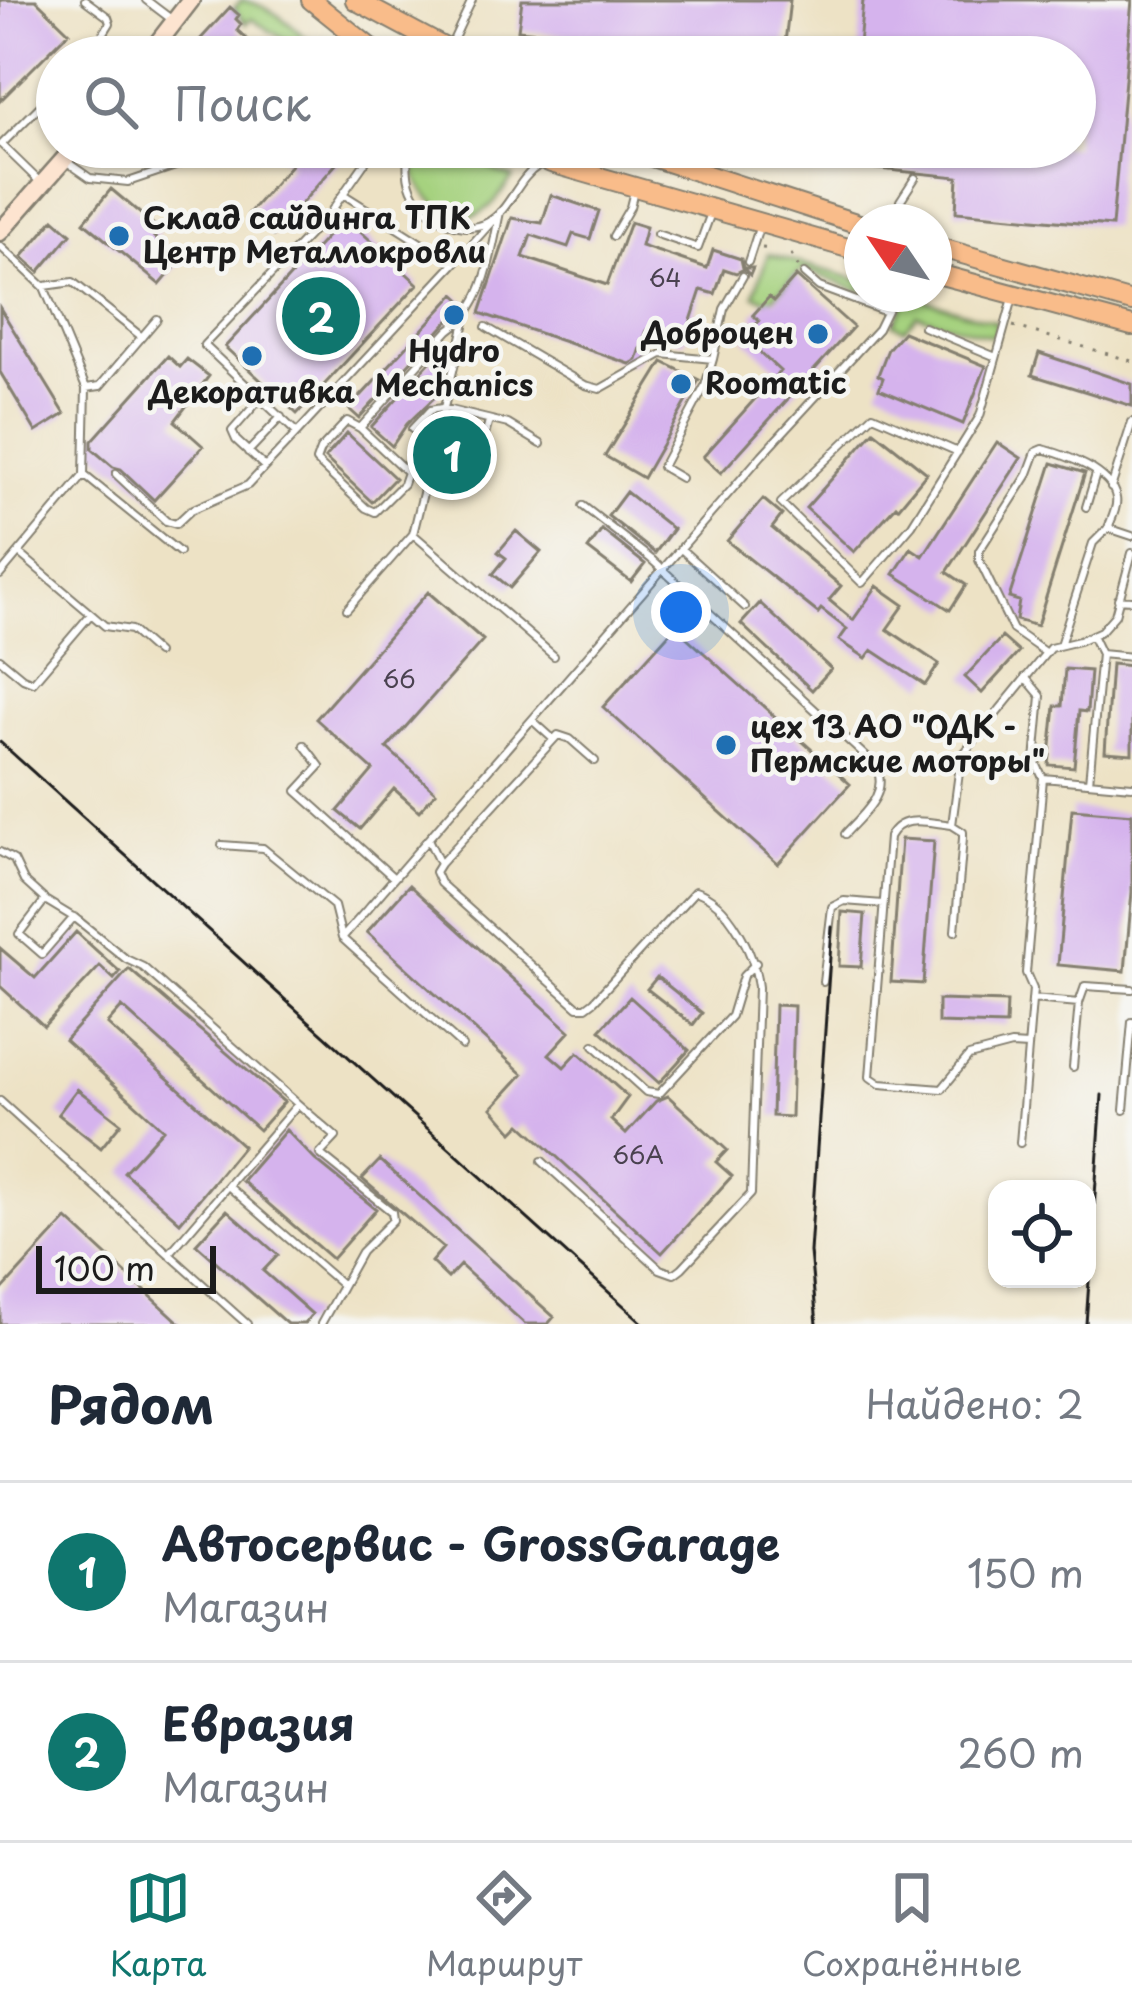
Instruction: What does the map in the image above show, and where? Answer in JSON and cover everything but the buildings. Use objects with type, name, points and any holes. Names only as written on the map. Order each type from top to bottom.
[{"type":"main road","points":[[163,36],[191,0]]},
{"type":"main road","points":[[355,0],[422,36]]},
{"type":"main road","points":[[311,1],[355,36]]},
{"type":"main road","points":[[0,232],[56,168]]},
{"type":"main road","points":[[578,168],[844,246]]},
{"type":"main road","points":[[686,168],[844,219]]},
{"type":"main road","points":[[952,251],[1132,302]]},
{"type":"main road","points":[[952,278],[1132,326]]},
{"type":"lane","points":[[85,0],[108,17],[103,36]]},
{"type":"lane","points":[[146,0],[174,21]]},
{"type":"lane","points":[[460,36],[472,0]]},
{"type":"lane","points":[[36,109],[1,143],[42,184]]},
{"type":"lane","points":[[82,168],[90,178],[128,182],[170,168]]},
{"type":"lane","points":[[297,433],[204,345],[330,213],[362,168]]},
{"type":"lane","points":[[408,168],[415,197],[450,224],[473,228],[500,212]]},
{"type":"lane","points":[[116,474],[166,521],[176,524],[191,510],[248,485],[454,264],[533,168]]},
{"type":"lane","points":[[900,204],[915,178]]},
{"type":"lane","points":[[613,236],[630,207],[634,187]]},
{"type":"lane","points":[[344,194],[454,264]]},
{"type":"lane","points":[[657,234],[698,248],[713,207]]},
{"type":"lane","points":[[347,609],[412,534],[466,319],[484,282],[500,212]]},
{"type":"lane","points":[[748,262],[761,222]]},
{"type":"lane","points":[[0,246],[44,287],[86,388],[84,475],[0,575]]},
{"type":"lane","points":[[342,938],[878,328],[886,313],[818,287],[804,274]]},
{"type":"lane","points":[[681,478],[662,466],[705,386],[724,309],[743,275]]},
{"type":"lane","points":[[44,287],[73,282],[142,338]]},
{"type":"lane","points":[[958,452],[873,415],[781,502],[862,583],[912,525],[958,452],[980,416],[1013,296]]},
{"type":"lane","points":[[86,388],[100,386],[157,319]]},
{"type":"lane","points":[[360,428],[448,330],[466,319]]},
{"type":"lane","points":[[487,327],[593,388],[662,354],[713,359]]},
{"type":"lane","points":[[924,327],[996,357]]},
{"type":"lane","points":[[261,398],[232,431],[265,467]]},
{"type":"lane","points":[[412,429],[430,410],[442,408],[508,424],[541,444]]},
{"type":"lane","points":[[248,452],[280,417]]},
{"type":"lane","points":[[347,421],[360,428],[407,472],[403,484],[375,512],[316,461],[347,421]]},
{"type":"lane","points":[[477,463],[489,421]]},
{"type":"lane","points":[[1111,488],[1132,422]]},
{"type":"lane","points":[[1046,653],[1013,630],[981,568],[980,551],[1042,449],[1084,461],[1116,498],[1108,528],[1093,542],[1060,645]]},
{"type":"lane","points":[[1086,507],[1096,474]]},
{"type":"lane","points":[[84,475],[179,553]]},
{"type":"lane","points":[[583,506],[662,571],[875,765],[880,788],[845,834]]},
{"type":"lane","points":[[1108,528],[1132,536]]},
{"type":"lane","points":[[412,534],[554,656]]},
{"type":"lane","points":[[681,549],[745,607]]},
{"type":"lane","points":[[19,553],[105,626],[131,630],[157,652]]},
{"type":"lane","points":[[952,825],[961,757],[1046,653],[1092,635],[1115,615],[1132,554]]},
{"type":"lane","points":[[1118,599],[1132,600]]},
{"type":"lane","points":[[0,659],[33,682],[91,614]]},
{"type":"lane","points":[[1089,782],[1101,654],[1092,635]]},
{"type":"lane","points":[[1101,654],[1132,657]]},
{"type":"lane","points":[[1020,1143],[1033,989],[1026,973],[1043,778],[1035,761],[1041,696],[1025,677]]},
{"type":"lane","points":[[532,720],[553,739]]},
{"type":"lane","points":[[542,1161],[660,1270],[674,1274],[751,1195],[758,987],[755,963],[721,908],[695,890],[594,1001],[578,1007],[440,884],[435,872],[553,739],[564,735],[595,761]]},
{"type":"lane","points":[[304,745],[320,766],[296,791],[394,878]]},
{"type":"lane","points":[[1043,778],[1132,786]]},
{"type":"lane","points":[[955,931],[963,832],[952,825],[905,821],[892,830],[883,904],[868,1070],[874,1082],[942,1089],[969,1056],[1011,1045],[1028,1046]]},
{"type":"lane","points":[[428,839],[440,863]]},
{"type":"lane","points":[[221,845],[263,848],[334,906],[342,938],[462,1046]]},
{"type":"lane","points":[[0,852],[14,860],[23,881],[45,900],[143,967],[336,1137],[320,1154],[392,1212],[394,1220],[361,1252],[321,1324]]},
{"type":"lane","points":[[45,900],[19,934],[42,954],[74,917]]},
{"type":"lane","points":[[823,982],[832,907],[844,901],[883,904]]},
{"type":"lane","points":[[594,1045],[646,1092],[659,1094],[731,1016],[743,976],[755,963]]},
{"type":"lane","points":[[1073,1067],[1085,986],[1132,989]]},
{"type":"lane","points":[[1032,999],[1079,1004]]},
{"type":"lane","points":[[1124,1109],[1132,1022]]},
{"type":"lane","points":[[0,1101],[247,1324]]},
{"type":"lane","points":[[169,1254],[298,1104]]},
{"type":"lane","points":[[228,1186],[342,1285]]},
{"type":"path","points":[[791,254],[804,274]]},
{"type":"path","points":[[1010,325],[1132,361]]},
{"type":"green space","points":[[241,0],[255,4],[304,36],[279,36],[251,19],[246,24],[234,9]]},
{"type":"green space","points":[[491,168],[513,177],[484,211],[462,216],[437,205],[419,184],[415,169]]},
{"type":"green space","points":[[768,254],[844,276],[844,285],[803,269],[769,301],[754,295]]},
{"type":"green space","points":[[952,308],[997,322],[995,337],[917,315],[904,329],[893,324],[900,312],[952,312]]},
{"type":"railway","points":[[0,742],[644,1324]]},
{"type":"railway","points":[[817,1324],[810,1252],[832,927]]},
{"type":"railway","points":[[1086,1324],[1102,1095]]},
{"type":"place","name":"Склад сайдинга ТПК Центр Металлокровли","points":[[119,236]]},
{"type":"place","name":"Hydro Mechanics","points":[[454,315]]},
{"type":"place","name":"Евразия","points":[[321,316]]},
{"type":"place","name":"Доброцен","points":[[818,334]]},
{"type":"place","name":"Декоративка","points":[[252,356]]},
{"type":"place","name":"Roomatic","points":[[681,384]]},
{"type":"place","name":"Автосервис - GrossGarage","points":[[452,455]]},
{"type":"place","name":"цех 13 АО \"ОДК - Пермские моторы\"","points":[[726,745]]}]
